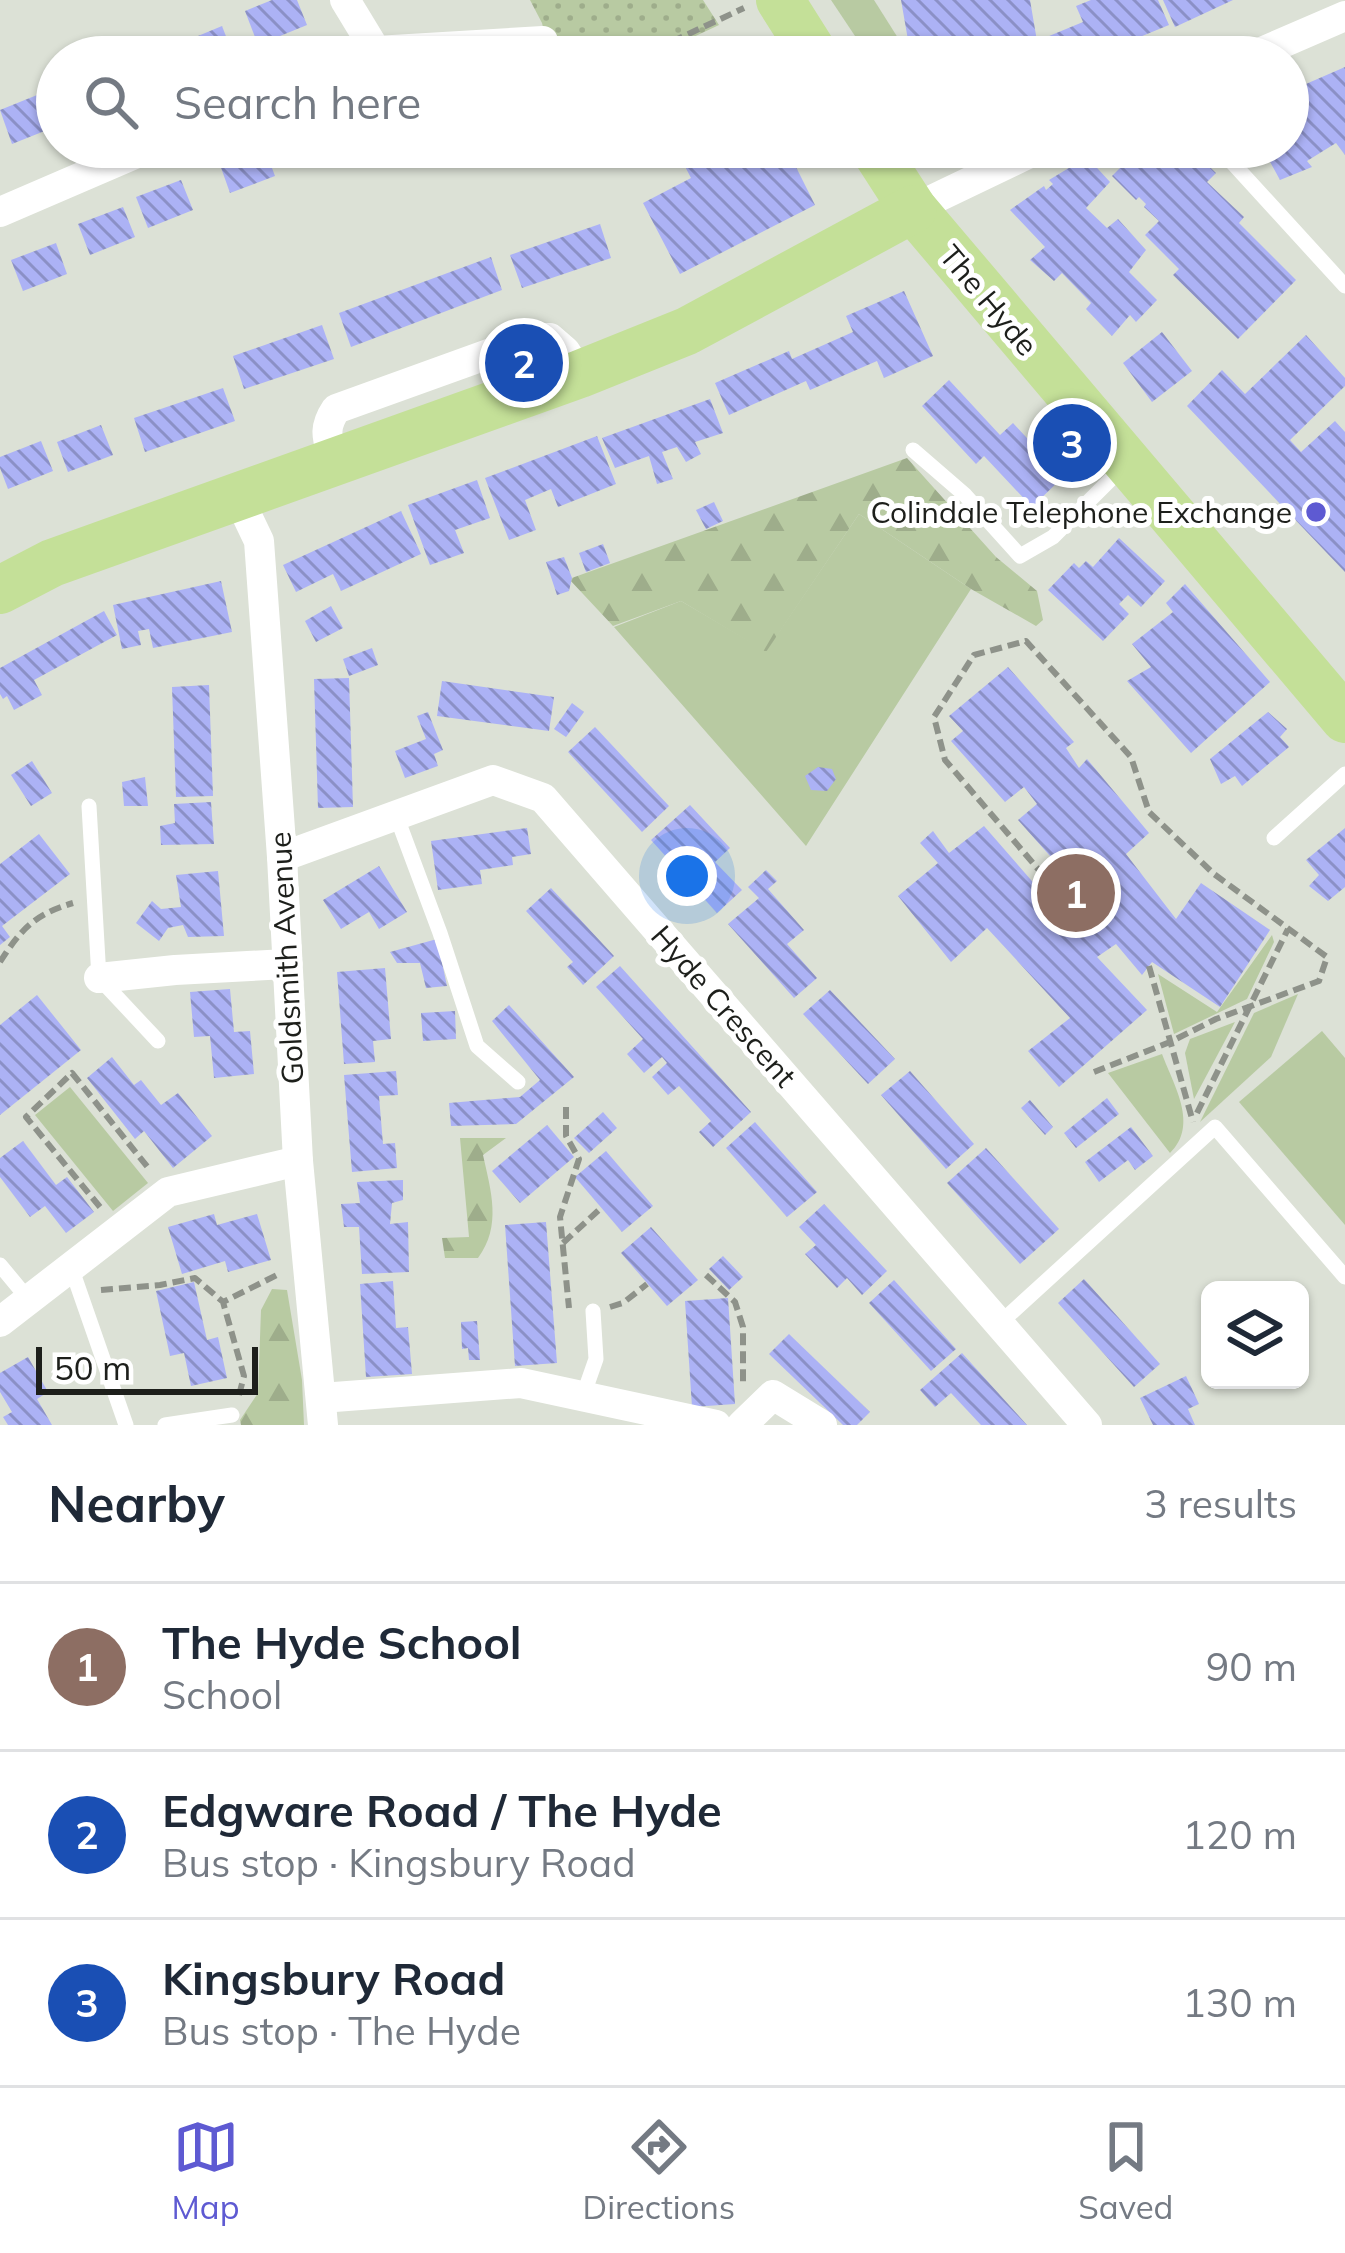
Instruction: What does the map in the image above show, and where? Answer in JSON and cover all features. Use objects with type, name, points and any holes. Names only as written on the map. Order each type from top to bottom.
[{"type":"main road","points":[[780,0],[803,36]]},
{"type":"main road","name":"The Hyde","points":[[887,168],[913,209],[1345,719]]},
{"type":"main road","points":[[0,590],[52,562],[580,374],[687,331],[913,209]]},
{"type":"street","points":[[345,0],[360,36]]},
{"type":"street","points":[[1299,36],[1345,16]]},
{"type":"street","points":[[0,212],[103,168]]},
{"type":"street","points":[[913,209],[994,168]]},
{"type":"street","name":"Goldsmith Avenue","points":[[237,495],[259,541],[298,1161],[322,1411]]},
{"type":"street","name":"Hyde Crescent","points":[[281,857],[493,779],[544,798],[1087,1425]]},
{"type":"street","points":[[99,978],[286,964]]},
{"type":"street","points":[[0,1322],[29,1300],[75,1279],[119,1231],[168,1192],[298,1161]]},
{"type":"street","points":[[322,1411],[520,1383],[716,1425]]},
{"type":"street","points":[[742,1425],[773,1395],[822,1425]]},
{"type":"lane","points":[[1237,168],[1345,286]]},
{"type":"lane","points":[[913,450],[965,495],[1019,556],[1053,537],[1127,463]]},
{"type":"lane","points":[[1274,838],[1345,774]]},
{"type":"lane","points":[[89,806],[99,978],[158,1041]]},
{"type":"lane","points":[[396,815],[477,1046],[518,1082]]},
{"type":"lane","points":[[1000,1324],[1215,1127],[1345,1277]]},
{"type":"lane","points":[[0,1265],[29,1300]]},
{"type":"lane","points":[[75,1279],[126,1425]]},
{"type":"lane","points":[[583,1396],[596,1359],[593,1311]]},
{"type":"lane","points":[[165,1425],[232,1415]]},
{"type":"path","points":[[684,36],[760,0]]},
{"type":"path","points":[[1056,890],[945,760],[934,717],[974,655],[1026,641],[1131,757],[1149,812],[1214,874],[1327,957],[1318,981],[1094,1072]]},
{"type":"path","points":[[0,962],[17,934],[47,910],[94,897]]},
{"type":"path","points":[[1192,1121],[1288,928]]},
{"type":"path","points":[[1149,966],[1192,1121],[1190,1150]]},
{"type":"path","points":[[119,1231],[26,1117],[72,1073],[168,1192]]},
{"type":"path","points":[[566,1107],[566,1136],[579,1159],[560,1217],[570,1310],[593,1311],[623,1303],[647,1284]]},
{"type":"path","points":[[563,1243],[602,1208]]},
{"type":"path","points":[[224,1301],[308,1259]]},
{"type":"path","points":[[706,1275],[735,1301],[743,1327],[742,1386]]},
{"type":"path","points":[[75,1279],[118,1290],[195,1278],[224,1301],[244,1376],[232,1415]]},
{"type":"green space","points":[[530,0],[703,0],[719,25],[696,36],[545,36]]},
{"type":"green space","points":[[831,0],[874,0],[897,36],[855,36]]},
{"type":"green space","points":[[907,458],[996,557],[1037,591],[1043,620],[1036,626],[859,514],[766,652],[681,601],[613,626],[569,579]]},
{"type":"green space","points":[[859,514],[971,589],[806,846],[614,627],[681,601],[766,651]]},
{"type":"green space","points":[[1272,935],[1274,942],[1247,999],[1174,1034],[1158,974],[1217,1012]]},
{"type":"green space","points":[[1298,994],[1271,1057],[1200,1122],[1254,1013]]},
{"type":"green space","points":[[1235,1022],[1194,1099],[1185,1053],[1190,1039]]},
{"type":"green space","points":[[1322,1031],[1345,1058],[1345,1225],[1239,1102]]},
{"type":"green space","points":[[1162,1054],[1183,1118],[1183,1130],[1170,1153],[1108,1073]]},
{"type":"green space","points":[[70,1087],[148,1183],[113,1211],[35,1115]]},
{"type":"green space","points":[[460,1138],[506,1138],[483,1155],[492,1221],[478,1258],[445,1258],[442,1238],[469,1237]]},
{"type":"green space","points":[[272,1289],[287,1290],[302,1380],[304,1425],[241,1425],[258,1393],[261,1310]]},
{"type":"building","points":[[272,0],[297,0],[307,25],[280,36],[255,36],[245,11]]},
{"type":"building","points":[[901,0],[1030,0],[1036,36],[907,36]]},
{"type":"building","points":[[1091,0],[1158,0],[1169,25],[1142,36],[1049,36],[1083,22],[1076,6]]},
{"type":"building","points":[[1163,0],[1233,0],[1175,27]]},
{"type":"building","points":[[222,26],[226,36],[198,36]]},
{"type":"building","points":[[1345,67],[1345,155],[1336,143],[1309,160],[1309,83]]},
{"type":"building","points":[[36,95],[36,134],[12,144],[0,110]]},
{"type":"building","points":[[1309,163],[1312,167],[1280,180],[1273,168],[1309,168]]},
{"type":"building","points":[[221,168],[272,168],[275,176],[230,193]]},
{"type":"building","points":[[686,168],[796,168],[815,205],[680,274],[643,203],[691,178]]},
{"type":"building","points":[[1069,168],[1097,168],[1110,182],[1086,208],[1107,228],[1118,219],[1146,250],[1129,272],[1157,300],[1136,322],[1130,315],[1112,336],[1086,309],[1091,303],[1062,273],[1054,281],[1030,260],[1045,247],[1010,210],[1044,186],[1046,190],[1053,184],[1049,180]]},
{"type":"building","points":[[1120,168],[1211,168],[1216,173],[1207,182],[1244,217],[1239,223],[1296,280],[1238,339],[1173,275],[1179,269],[1145,235],[1159,221],[1112,176]]},
{"type":"building","points":[[181,180],[193,210],[148,228],[136,197]]},
{"type":"building","points":[[123,207],[135,237],[90,255],[78,224]]},
{"type":"building","points":[[600,224],[611,258],[522,288],[510,255]]},
{"type":"building","points":[[56,243],[67,274],[23,291],[11,260]]},
{"type":"building","points":[[491,257],[502,290],[351,347],[339,313]]},
{"type":"building","points":[[904,291],[933,356],[884,378],[877,361],[810,390],[806,381],[729,415],[715,383],[789,351],[792,359],[853,332],[846,316]]},
{"type":"building","points":[[322,325],[334,359],[244,389],[233,356]]},
{"type":"building","points":[[1162,332],[1192,371],[1152,402],[1123,363]]},
{"type":"building","name":"Colindale Telephone Exchange","points":[[1306,335],[1345,378],[1345,386],[1290,440],[1301,452],[1335,421],[1345,432],[1345,572],[1187,406],[1222,370],[1245,394]]},
{"type":"building","points":[[949,380],[1000,435],[1013,423],[1063,477],[1032,507],[984,456],[976,464],[922,406]]},
{"type":"building","points":[[223,388],[235,421],[145,452],[134,418]]},
{"type":"building","points":[[710,399],[723,433],[695,442],[701,454],[686,462],[677,447],[662,452],[673,479],[657,484],[649,456],[615,468],[602,438]]},
{"type":"building","points":[[101,425],[113,455],[68,472],[57,442]]},
{"type":"building","points":[[597,436],[616,484],[558,507],[551,489],[525,500],[536,530],[509,540],[485,478]]},
{"type":"building","points":[[41,441],[53,471],[8,489],[0,457]]},
{"type":"building","points":[[477,480],[490,518],[455,530],[464,553],[430,565],[408,505]]},
{"type":"building","points":[[714,502],[723,521],[706,529],[696,510]]},
{"type":"building","points":[[401,511],[421,554],[341,591],[333,574],[296,592],[283,565]]},
{"type":"building","points":[[1119,538],[1165,581],[1141,607],[1128,595],[1119,604],[1129,614],[1103,641],[1048,590],[1074,563],[1079,568],[1086,561],[1093,567]]},
{"type":"building","points":[[603,544],[610,563],[586,572],[579,553]]},
{"type":"building","points":[[564,557],[572,578],[569,591],[557,595],[546,562]]},
{"type":"building","points":[[221,581],[232,632],[153,648],[149,629],[138,631],[141,645],[122,649],[113,605]]},
{"type":"building","points":[[1185,584],[1270,682],[1191,753],[1127,681],[1151,667],[1132,644],[1173,612],[1166,603]]},
{"type":"building","points":[[331,606],[343,628],[316,642],[305,621]]},
{"type":"building","points":[[104,611],[117,635],[34,680],[42,695],[14,710],[7,696],[3,699],[0,668]]},
{"type":"building","points":[[372,648],[378,665],[349,676],[343,659]]},
{"type":"building","points":[[1008,667],[1074,742],[1066,748],[1079,768],[1087,759],[1149,833],[1126,854],[1176,919],[1201,883],[1270,930],[1220,1007],[1152,962],[1142,975],[1116,944],[1097,957],[1147,1010],[1059,1087],[1028,1051],[1070,1018],[987,928],[951,962],[898,896],[938,863],[920,843],[933,831],[949,853],[984,826],[1051,903],[1076,885],[1018,820],[1037,804],[1024,787],[1005,802],[951,741],[963,731],[949,716]]},
{"type":"building","points":[[349,678],[353,807],[318,808],[314,679]]},
{"type":"building","points":[[442,681],[554,697],[549,731],[437,716]]},
{"type":"building","points":[[209,685],[213,796],[176,797],[172,687]]},
{"type":"building","points":[[572,703],[584,712],[566,737],[554,729]]},
{"type":"building","points":[[428,712],[443,750],[434,754],[438,766],[405,778],[395,751],[426,739],[417,716]]},
{"type":"building","points":[[1268,712],[1287,729],[1280,737],[1289,747],[1242,786],[1235,776],[1221,784],[1210,759]]},
{"type":"building","points":[[595,727],[669,806],[642,832],[568,752]]},
{"type":"building","points":[[32,761],[52,793],[31,806],[11,775]]},
{"type":"building","points":[[818,767],[832,769],[836,779],[827,791],[811,790],[805,776]]},
{"type":"building","points":[[145,777],[148,806],[124,806],[122,782]]},
{"type":"building","points":[[211,802],[214,844],[161,845],[160,826],[175,823],[174,804]]},
{"type":"building","points":[[690,805],[730,848],[715,862],[742,890],[717,913],[651,840]]},
{"type":"building","points":[[527,828],[531,854],[512,857],[513,865],[480,870],[482,884],[438,890],[431,841]]},
{"type":"building","points":[[1345,828],[1345,887],[1328,901],[1309,886],[1319,875],[1306,860]]},
{"type":"building","points":[[39,834],[70,874],[2,926],[10,937],[0,945],[0,864]]},
{"type":"building","points":[[379,866],[407,912],[379,929],[369,912],[341,929],[323,900]]},
{"type":"building","points":[[766,870],[777,881],[768,889],[804,930],[787,944],[817,978],[794,998],[728,924],[759,898],[748,887]]},
{"type":"building","points":[[218,871],[224,936],[188,937],[183,925],[168,928],[159,941],[136,923],[152,901],[161,909],[181,907],[176,875]]},
{"type":"building","points":[[551,888],[614,956],[583,985],[567,967],[573,962],[526,911]]},
{"type":"building","points":[[437,939],[447,986],[426,988],[420,963],[397,963],[390,952]]},
{"type":"building","points":[[620,966],[751,1112],[713,1147],[699,1132],[711,1121],[679,1086],[668,1095],[652,1077],[667,1063],[662,1057],[644,1073],[627,1054],[643,1039],[596,987]]},
{"type":"building","points":[[385,968],[391,1039],[373,1041],[375,1062],[344,1064],[337,972]]},
{"type":"building","points":[[230,989],[234,1032],[250,1031],[254,1074],[214,1078],[210,1036],[194,1037],[190,992]]},
{"type":"building","points":[[830,990],[895,1059],[868,1084],[803,1014]]},
{"type":"building","points":[[37,995],[81,1050],[0,1115],[0,1025]]},
{"type":"building","points":[[509,1005],[574,1077],[516,1124],[451,1126],[449,1103],[520,1097],[540,1080],[492,1021]]},
{"type":"building","points":[[455,1011],[456,1039],[423,1041],[421,1013]]},
{"type":"building","points":[[112,1057],[134,1085],[141,1080],[161,1105],[178,1093],[212,1136],[173,1168],[144,1131],[135,1139],[87,1078]]},
{"type":"building","points":[[396,1071],[398,1095],[379,1096],[383,1144],[395,1143],[397,1168],[352,1172],[344,1075]]},
{"type":"building","points":[[910,1071],[974,1144],[946,1169],[881,1095]]},
{"type":"building","points":[[1107,1098],[1119,1114],[1076,1148],[1064,1133]]},
{"type":"building","points":[[1030,1100],[1053,1127],[1045,1135],[1021,1108]]},
{"type":"building","points":[[603,1112],[617,1128],[589,1153],[574,1138]]},
{"type":"building","points":[[755,1122],[817,1192],[787,1217],[726,1148]]},
{"type":"building","points":[[547,1125],[574,1157],[520,1203],[492,1171]]},
{"type":"building","points":[[1131,1127],[1153,1156],[1135,1170],[1128,1160],[1099,1182],[1085,1162]]},
{"type":"building","points":[[23,1141],[56,1185],[67,1177],[94,1212],[66,1233],[45,1206],[30,1217],[0,1177],[0,1158]]},
{"type":"building","points":[[986,1148],[1059,1229],[1020,1264],[947,1183]]},
{"type":"building","points":[[606,1151],[653,1206],[622,1232],[575,1177]]},
{"type":"building","points":[[403,1180],[403,1200],[392,1203],[390,1224],[408,1222],[409,1272],[362,1274],[359,1227],[344,1227],[341,1204],[360,1203],[357,1182]]},
{"type":"building","points":[[824,1204],[887,1271],[862,1295],[847,1278],[837,1288],[805,1254],[816,1245],[799,1227]]},
{"type":"building","points":[[214,1214],[217,1225],[257,1214],[271,1260],[228,1272],[225,1261],[182,1274],[168,1227]]},
{"type":"building","points":[[546,1222],[557,1363],[515,1366],[505,1225]]},
{"type":"building","points":[[651,1227],[698,1280],[667,1306],[621,1253]]},
{"type":"building","points":[[723,1256],[743,1277],[729,1290],[709,1269]]},
{"type":"building","points":[[1084,1279],[1160,1364],[1134,1387],[1058,1303]]},
{"type":"building","points":[[894,1280],[956,1349],[931,1371],[869,1303]]},
{"type":"building","points":[[393,1281],[396,1328],[408,1327],[412,1374],[366,1377],[360,1284]]},
{"type":"building","points":[[194,1282],[207,1340],[218,1337],[227,1378],[191,1386],[184,1353],[170,1356],[156,1291]]},
{"type":"building","points":[[728,1298],[735,1404],[692,1407],[685,1301]]},
{"type":"building","points":[[477,1321],[480,1360],[469,1360],[468,1348],[462,1349],[461,1322]]},
{"type":"building","points":[[789,1334],[870,1412],[857,1425],[843,1425],[769,1354]]},
{"type":"building","points":[[962,1353],[1027,1425],[981,1425],[951,1393],[935,1407],[920,1390]]},
{"type":"building","points":[[28,1357],[48,1392],[37,1399],[52,1425],[8,1425],[3,1417],[12,1412],[0,1392],[0,1373]]},
{"type":"building","points":[[1186,1376],[1199,1404],[1188,1409],[1195,1425],[1153,1425],[1140,1398]]},
{"type":"place","name":"Edgware Road / The Hyde","points":[[524,363]]},
{"type":"place","name":"Kingsbury Road","points":[[1072,443]]},
{"type":"place","name":"Colindale Telephone Exchange","points":[[1316,512]]},
{"type":"place","name":"The Hyde School","points":[[1076,893]]}]
